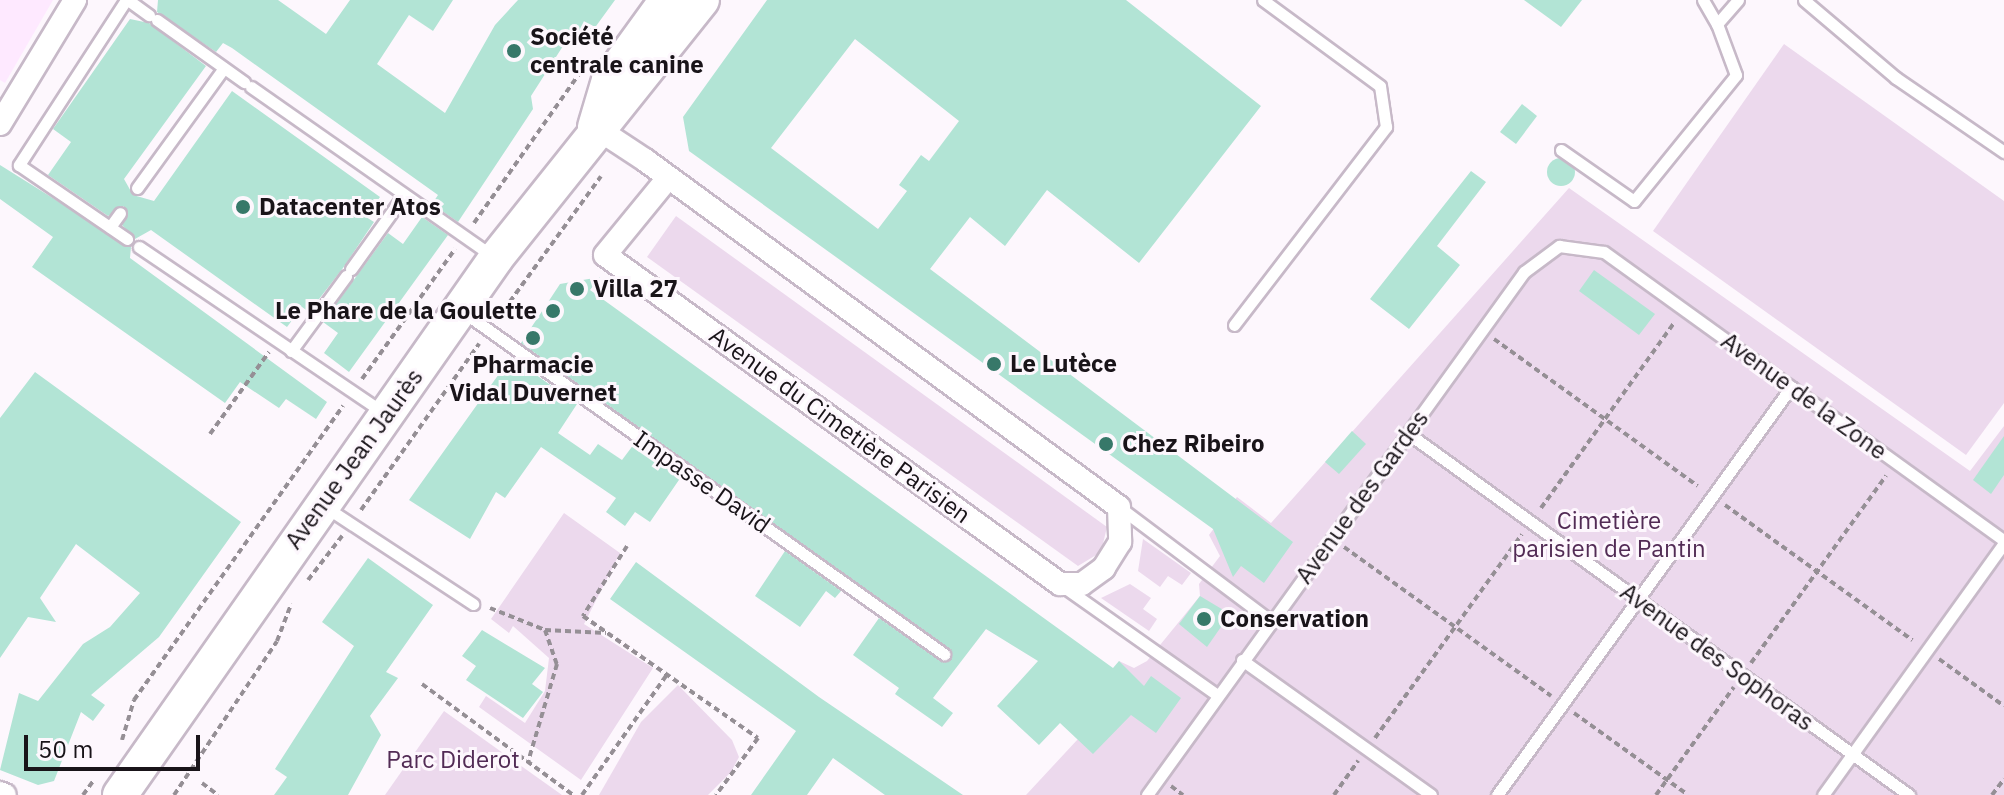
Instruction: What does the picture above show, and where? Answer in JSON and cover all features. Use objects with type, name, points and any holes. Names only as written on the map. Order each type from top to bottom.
[{"type":"main road","name":"Avenue Jean Jaurès","points":[[595,127],[609,80],[667,0]]},
{"type":"main road","name":"Avenue Jean Jaurès","points":[[120,795],[496,258],[595,127],[631,96],[702,0]]},
{"type":"street","points":[[0,124],[75,0]]},
{"type":"street","points":[[595,127],[1119,507],[1122,530],[1112,557],[1082,584],[1060,584]]},
{"type":"street","name":"Avenue du Cimetière Parisien","points":[[668,178],[605,255],[1060,584]]},
{"type":"lane","points":[[127,239],[19,165],[127,0],[496,258]]},
{"type":"lane","points":[[1234,325],[1386,127],[1387,116],[1380,86],[1263,0]]},
{"type":"lane","points":[[1561,150],[1634,201],[1736,75],[1717,24],[1703,0]]},
{"type":"lane","points":[[1717,24],[1738,0]]},
{"type":"lane","points":[[1804,0],[1896,78],[2004,152]]},
{"type":"lane","points":[[137,188],[224,68]]},
{"type":"lane","points":[[291,351],[404,195]]},
{"type":"lane","points":[[110,227],[120,213]]},
{"type":"lane","name":"Avenue des Gardes","points":[[1147,795],[1482,331],[1548,251],[1573,244],[1604,252]]},
{"type":"lane","points":[[139,247],[386,414]]},
{"type":"lane","name":"Avenue de la Zone","points":[[1604,252],[2004,542]]},
{"type":"lane","name":"Impasse David","points":[[460,310],[944,654]]},
{"type":"lane","points":[[1497,795],[1791,387]]},
{"type":"lane","name":"Avenue des Sophoras","points":[[1409,434],[1909,795]]},
{"type":"lane","points":[[321,504],[473,604]]},
{"type":"lane","points":[[1119,507],[1271,621]]},
{"type":"lane","points":[[1823,795],[1929,652],[2004,542]]},
{"type":"lane","points":[[1060,584],[1217,695]]},
{"type":"lane","points":[[1242,660],[1431,795]]},
{"type":"path","points":[[174,795],[277,641],[292,601],[624,147]]},
{"type":"path","points":[[1334,795],[1684,310]]},
{"type":"path","points":[[1482,331],[2004,706]]},
{"type":"path","points":[[210,434],[277,341]]},
{"type":"path","points":[[1656,795],[1896,462]]},
{"type":"path","points":[[1332,538],[1688,795]]},
{"type":"path","points":[[627,546],[583,616],[758,738],[716,795]]},
{"type":"path","points":[[473,604],[545,630],[610,634]]},
{"type":"path","points":[[528,762],[557,664],[545,630]]},
{"type":"path","points":[[582,795],[668,673]]},
{"type":"path","points":[[422,684],[573,795]]},
{"type":"path","points":[[1992,795],[2004,779]]},
{"type":"path","points":[[202,783],[218,795]]},
{"type":"shaded area","points":[[0,0],[53,0],[5,83],[0,80]]},
{"type":"green space","points":[[1784,44],[2004,201],[2004,403],[1966,455],[1653,231]]},
{"type":"green space","name":"Cimetière parisien de Pantin","points":[[1569,188],[1970,471],[2004,426],[2004,795],[1026,795],[1104,711],[1119,661],[1134,668],[1147,661],[1200,596],[1199,584],[1220,556],[1209,535],[1237,497],[1271,523]]},
{"type":"green space","points":[[676,216],[1107,527],[1101,552],[1078,566],[647,257]]},
{"type":"green space","points":[[564,513],[620,553],[584,624],[653,668],[581,780],[479,707],[486,696],[525,723],[545,691],[549,658],[513,626],[509,633],[491,619]]},
{"type":"green space","points":[[1143,539],[1191,573],[1182,585],[1168,576],[1160,587],[1138,571]]},
{"type":"green space","points":[[1130,584],[1151,598],[1143,609],[1157,619],[1149,631],[1101,598]]},
{"type":"green space","points":[[678,685],[732,740],[739,757],[731,772],[708,795],[599,795],[641,722]]},
{"type":"green space","name":"Parc Diderot","points":[[444,711],[562,795],[385,795]]},
{"type":"building","points":[[158,0],[278,0],[326,34],[350,0],[453,0],[433,31],[409,15],[377,64],[445,113],[495,25],[518,0],[615,0],[591,33],[586,29],[563,46],[531,96],[533,109],[458,222],[432,204],[438,195],[232,48],[223,43],[216,52],[157,12]]},
{"type":"building","points":[[767,0],[1126,0],[1261,106],[1139,263],[1047,190],[1005,246],[970,217],[930,269],[1293,542],[1264,583],[1241,566],[1233,577],[1213,529],[689,151],[683,117]],"holes":[[[855,39],[959,121],[929,161],[921,155],[899,185],[907,191],[878,229],[771,148]]]},
{"type":"building","points":[[1524,0],[1582,0],[1561,27]]},
{"type":"building","name":"Datacenter Atos","points":[[130,19],[149,23],[206,66],[124,179],[133,195],[154,201],[232,91],[380,197],[366,217],[374,222],[343,268],[309,312],[302,307],[287,327],[151,230],[135,239],[122,225],[124,206],[108,216],[48,175],[71,142],[53,129]]},
{"type":"building","points":[[1522,104],[1537,116],[1516,144],[1500,132]]},
{"type":"building","points":[[1561,158],[1571,162],[1575,172],[1571,182],[1561,186],[1551,182],[1547,172],[1551,162]]},
{"type":"building","points":[[0,165],[131,247],[130,258],[327,402],[316,419],[286,399],[279,408],[240,382],[225,403],[32,267],[53,237],[0,199]]},
{"type":"building","points":[[1471,171],[1486,182],[1437,246],[1460,265],[1409,329],[1370,299]]},
{"type":"building","points":[[422,217],[448,235],[349,372],[324,353],[338,333],[323,322],[388,233],[403,244]]},
{"type":"building","points":[[1594,270],[1655,314],[1639,335],[1579,291]]},
{"type":"building","points":[[600,277],[590,290],[1113,668],[1119,661],[1144,686],[1151,676],[1181,698],[1156,733],[1131,715],[1093,754],[1060,723],[1039,745],[997,706],[1038,661],[986,629],[933,698],[953,713],[942,727],[895,694],[899,688],[853,655],[879,618],[940,661],[950,660],[951,650],[521,343],[560,284]]},
{"type":"building","points":[[511,357],[577,404],[558,433],[590,455],[598,444],[622,460],[634,444],[681,477],[650,522],[635,512],[625,526],[606,512],[616,498],[541,447],[505,498],[496,492],[470,539],[409,500]]},
{"type":"building","points":[[35,372],[241,522],[159,637],[91,695],[105,705],[93,721],[81,712],[54,781],[38,785],[0,770],[19,693],[38,701],[83,644],[110,627],[140,593],[76,544],[40,598],[56,622],[28,617],[0,658],[0,418]]},
{"type":"building","points":[[1352,431],[1366,444],[1339,474],[1325,462]]},
{"type":"building","points":[[2004,436],[2004,475],[1991,494],[1973,480]]},
{"type":"building","points":[[785,551],[841,591],[835,598],[826,591],[800,627],[755,596]]},
{"type":"building","points":[[368,558],[433,605],[386,672],[398,678],[370,716],[381,735],[348,795],[274,795],[287,777],[275,769],[354,646],[322,622]]},
{"type":"building","points":[[636,562],[819,697],[963,795],[885,795],[833,758],[807,795],[751,795],[796,731],[610,599]]},
{"type":"building","name":"Conservation","points":[[1200,596],[1230,614],[1207,647],[1179,624]]},
{"type":"building","points":[[482,630],[545,668],[532,684],[543,692],[523,718],[466,680],[476,666],[462,656]]},
{"type":"place","name":"Société centrale canine","points":[[514,51]]},
{"type":"place","name":"Datacenter Atos","points":[[243,207]]},
{"type":"place","name":"Villa 27","points":[[577,289]]},
{"type":"place","name":"Le Phare de la Goulette","points":[[553,311]]},
{"type":"place","name":"Pharmacie Vidal Duvernet","points":[[533,338]]},
{"type":"place","name":"Le Lutèce","points":[[994,364]]},
{"type":"place","name":"Chez Ribeiro","points":[[1106,444]]},
{"type":"place","name":"Conservation","points":[[1204,619]]}]
